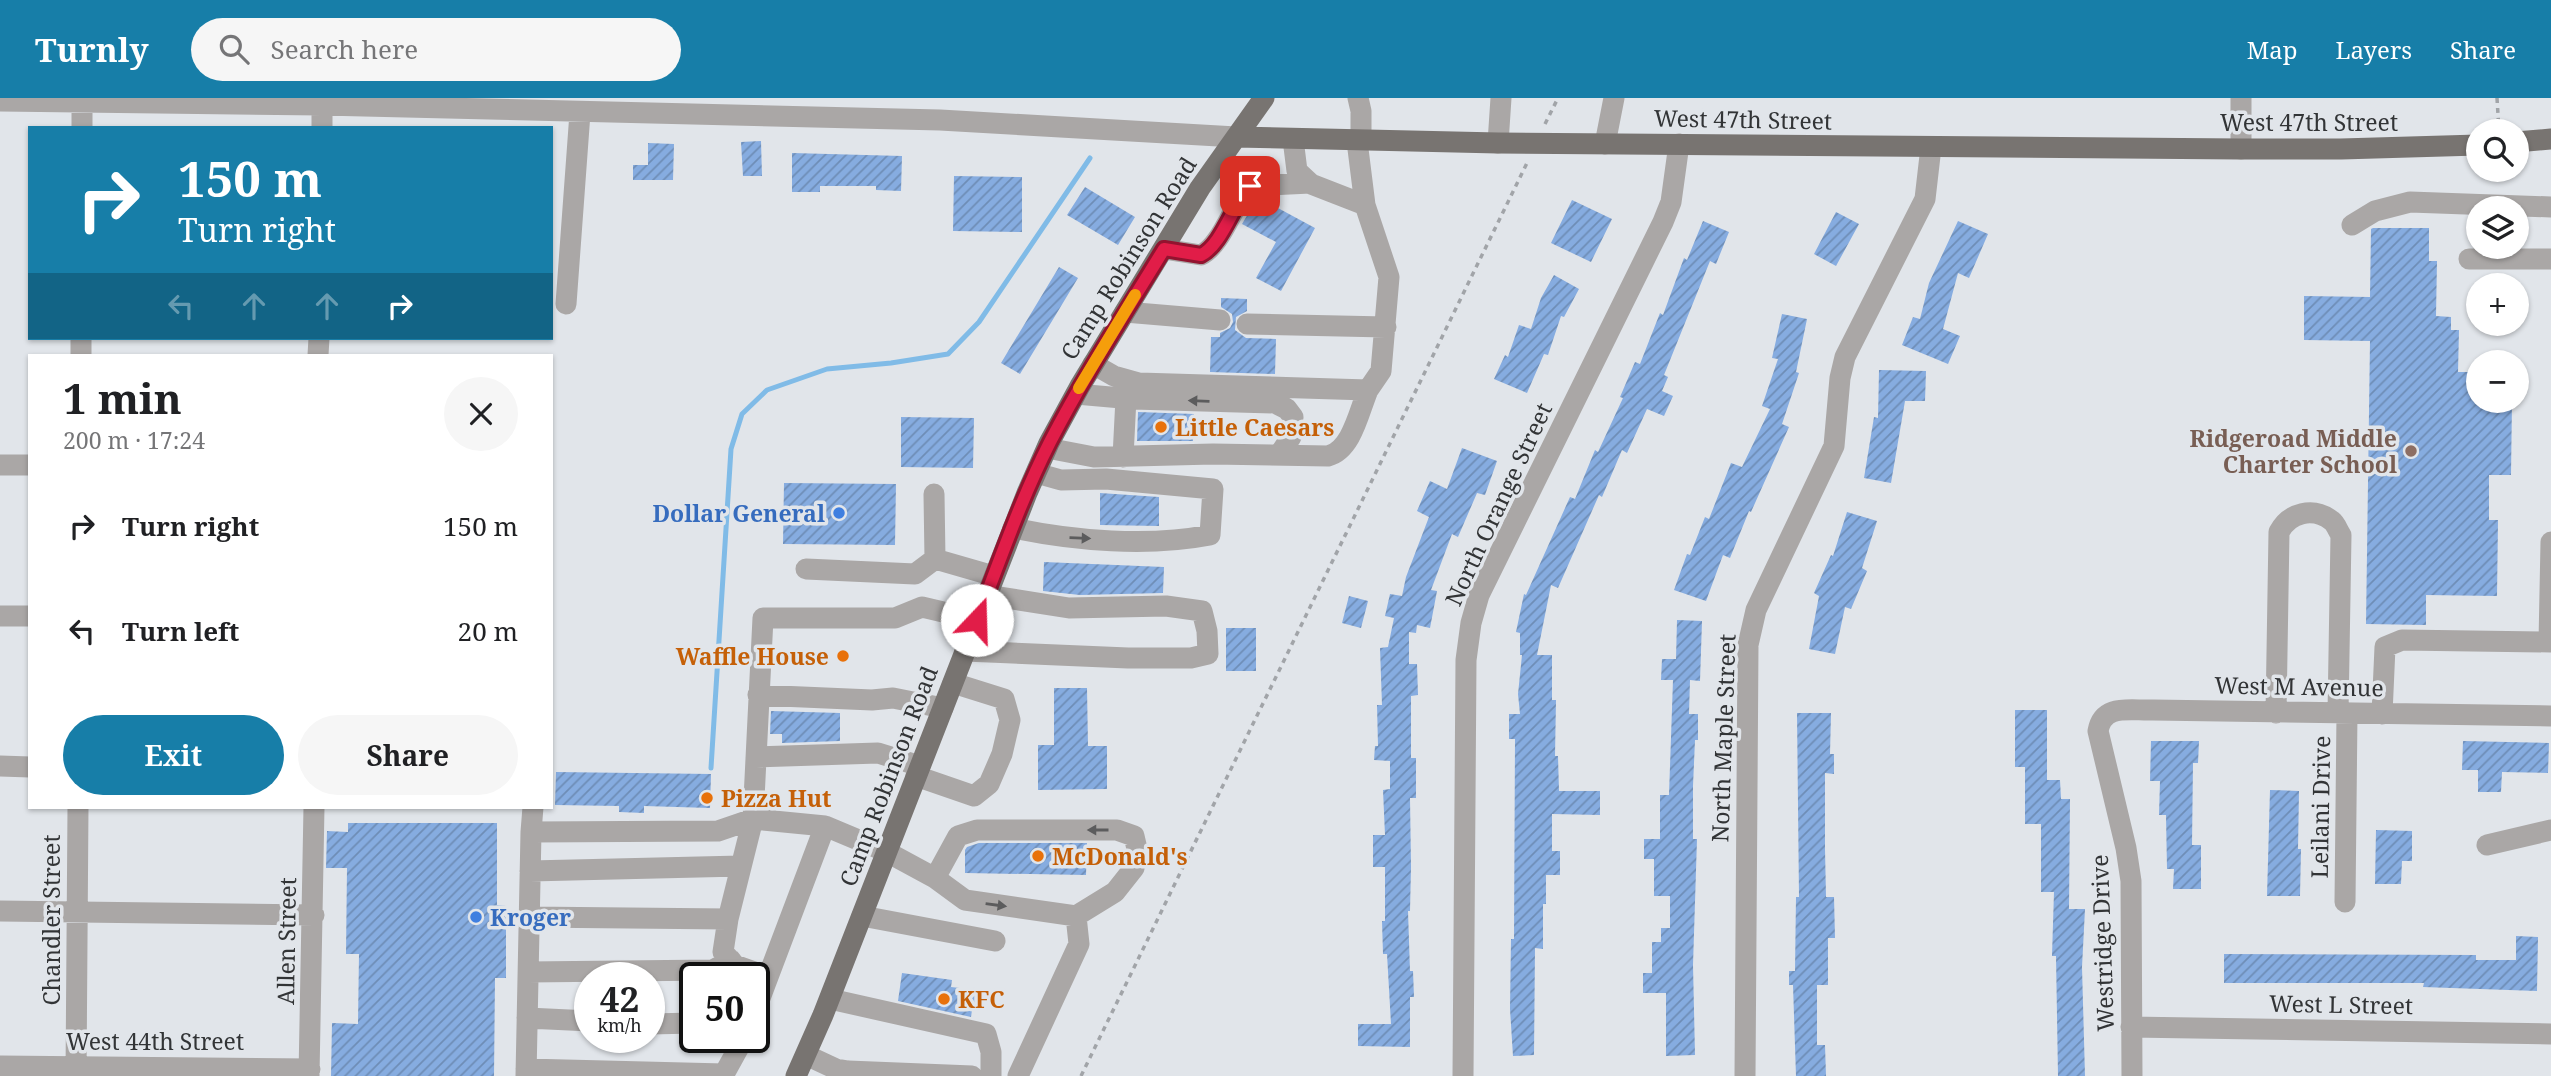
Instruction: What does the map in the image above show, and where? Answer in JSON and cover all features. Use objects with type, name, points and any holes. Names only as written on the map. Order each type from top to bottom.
[{"type":"main road","name":"Camp Robinson Road","points":[[796,1076],[830,999],[1013,528],[1047,448],[1093,364],[1200,188],[1264,98]]},
{"type":"main road","name":"West 47th Street","points":[[1236,137],[1359,141],[1931,147],[2341,149],[2466,145]]},
{"type":"main road","points":[[2529,141],[2551,139]]},
{"type":"street","points":[[1047,448],[1094,457],[1123,457],[1337,454],[1345,445],[1368,390],[1381,371],[1388,277],[1365,205],[1359,141],[1361,111],[1358,98]]},
{"type":"street","points":[[1498,143],[1501,98]]},
{"type":"street","points":[[1605,144],[1614,98]]},
{"type":"street","points":[[2241,98],[2241,149]]},
{"type":"street","points":[[74,100],[81,126]]},
{"type":"street","name":"West 47th Street","points":[[0,101],[546,104],[580,113],[602,106],[881,108],[1236,137]]},
{"type":"street","points":[[322,102],[322,126]]},
{"type":"street","points":[[566,304],[580,113]]},
{"type":"street","points":[[1293,139],[1297,171],[1310,183],[1365,205]]},
{"type":"street","name":"North Orange Street","points":[[1463,1076],[1466,660],[1471,623],[1479,595],[1663,222],[1671,202],[1679,144]]},
{"type":"street","name":"North Maple Street","points":[[1745,1076],[1748,645],[1756,610],[1831,455],[1845,357],[1924,199],[1931,147]]},
{"type":"street","points":[[1164,249],[1201,255],[1206,253],[1222,231],[1239,198],[1250,186],[1310,183]]},
{"type":"street","points":[[2352,225],[2375,211],[2410,202],[2551,206]]},
{"type":"street","points":[[2469,260],[2551,259]]},
{"type":"street","points":[[1125,312],[1220,320]]},
{"type":"street","points":[[1247,324],[1385,327]]},
{"type":"street","points":[[1093,364],[1114,376],[1139,383],[1368,390]]},
{"type":"street","points":[[1076,394],[1275,403],[1287,409],[1293,417],[1291,437],[1280,455]]},
{"type":"street","points":[[1123,457],[1126,398]]},
{"type":"street","points":[[0,465],[28,465]]},
{"type":"street","points":[[1013,528],[1072,538],[1177,541],[1210,535],[1213,489],[1106,479],[1061,481],[1036,472]]},
{"type":"street","points":[[934,494],[935,559]]},
{"type":"street","name":"Leilani Drive","points":[[2276,712],[2279,532],[2285,520],[2300,513],[2318,514],[2333,521],[2341,535],[2345,902]]},
{"type":"street","points":[[2382,714],[2385,647],[2402,640],[2550,642],[2551,542]]},
{"type":"street","points":[[806,569],[915,574],[935,559]]},
{"type":"street","points":[[935,559],[991,585],[1069,608],[1166,606],[1202,611],[1207,631],[1208,654],[1191,659],[965,651]]},
{"type":"street","points":[[528,972],[713,970],[731,960],[723,952],[728,919],[752,819],[763,618],[895,618],[922,607],[977,620]]},
{"type":"street","points":[[0,616],[28,616]]},
{"type":"street","points":[[756,757],[878,753],[974,796],[989,784],[1002,754],[1010,720],[1004,699],[953,682]]},
{"type":"street","points":[[758,695],[872,700],[893,698],[943,708]]},
{"type":"street","name":"West M Avenue","points":[[2108,768],[2098,731],[2100,721],[2111,711],[2551,716]]},
{"type":"street","points":[[0,766],[28,767]]},
{"type":"street","name":"Westridge Drive","points":[[2108,768],[2131,881],[2132,1076]]},
{"type":"street","name":"Chandler Street","points":[[76,1072],[78,809]]},
{"type":"street","name":"Allen Street","points":[[309,1072],[314,809]]},
{"type":"street","points":[[533,809],[530,832],[526,1072],[724,1075],[736,1053]]},
{"type":"street","points":[[530,832],[718,831],[752,819],[825,826],[887,852],[935,878],[965,900],[1076,916],[1115,892],[1134,868],[1137,849],[1134,836],[1117,830],[977,830],[958,836],[935,878]]},
{"type":"street","points":[[770,972],[825,826]]},
{"type":"street","points":[[2487,845],[2524,834],[2551,830]]},
{"type":"street","points":[[530,871],[741,866]]},
{"type":"street","points":[[0,911],[314,915]]},
{"type":"street","points":[[862,916],[995,941]]},
{"type":"street","points":[[1018,1076],[1079,944],[1076,916]]},
{"type":"street","points":[[529,917],[728,919]]},
{"type":"street","points":[[830,999],[986,1034],[991,1052],[991,1076]]},
{"type":"street","points":[[527,1018],[574,1020]]},
{"type":"street","name":"West L Street","points":[[2131,1027],[2551,1034]]},
{"type":"street","points":[[806,1055],[836,1069],[848,1071],[972,1076]]},
{"type":"street","name":"West 44th Street","points":[[0,1066],[76,1072],[309,1072]]},
{"type":"path","points":[[1081,1076],[1558,98]]},
{"type":"path","points":[[2497,98],[2498,119]]},
{"type":"building","points":[[761,141],[762,176],[743,176],[741,142]]},
{"type":"building","points":[[648,143],[674,144],[673,180],[633,180],[633,165],[648,165]]},
{"type":"building","points":[[792,153],[902,156],[901,191],[876,190],[876,186],[820,186],[820,192],[792,192]]},
{"type":"building","points":[[954,176],[1022,177],[1022,232],[953,231]]},
{"type":"building","points":[[1085,187],[1135,217],[1118,245],[1067,215]]},
{"type":"building","points":[[1257,199],[1315,228],[1281,291],[1256,278],[1276,242],[1242,224]]},
{"type":"building","points":[[1572,200],[1612,219],[1591,262],[1551,243]]},
{"type":"building","points":[[1836,212],[1859,224],[1836,266],[1814,254]]},
{"type":"building","points":[[1703,221],[1729,232],[1716,264],[1710,261],[1664,375],[1668,377],[1662,391],[1673,396],[1664,416],[1647,409],[1627,453],[1622,450],[1602,497],[1599,495],[1558,588],[1551,585],[1537,655],[1552,655],[1552,700],[1556,700],[1555,756],[1558,756],[1559,791],[1600,791],[1600,815],[1552,814],[1552,851],[1560,851],[1560,875],[1546,875],[1543,949],[1535,948],[1534,1055],[1513,1056],[1510,1009],[1511,939],[1514,939],[1515,739],[1509,739],[1509,714],[1520,714],[1518,694],[1522,655],[1520,633],[1516,632],[1524,594],[1526,595],[1570,497],[1575,499],[1595,450],[1598,452],[1623,398],[1620,397],[1635,362],[1640,364],[1660,313],[1663,315],[1684,258],[1687,260]]},
{"type":"building","points":[[1958,221],[1988,234],[1969,278],[1958,273],[1943,329],[1960,336],[1948,364],[1902,345],[1913,317],[1920,319],[1929,283]]},
{"type":"building","points":[[2429,228],[2429,261],[2437,261],[2436,316],[2451,317],[2451,330],[2459,330],[2458,372],[2466,372],[2466,413],[2512,413],[2511,475],[2489,475],[2489,520],[2498,520],[2497,596],[2426,595],[2426,625],[2366,624],[2370,341],[2304,340],[2304,296],[2370,297],[2371,229]]},
{"type":"building","points":[[1059,267],[1078,278],[1020,374],[1001,363]]},
{"type":"building","points":[[1554,275],[1579,289],[1564,317],[1561,316],[1548,355],[1544,354],[1527,393],[1494,379],[1505,355],[1508,357],[1519,325],[1531,329],[1541,298]]},
{"type":"building","points":[[1221,298],[1247,299],[1247,311],[1236,317],[1235,330],[1246,338],[1276,339],[1275,374],[1210,372],[1211,337],[1220,337],[1220,333],[1230,328],[1233,322],[1232,314],[1221,307]]},
{"type":"building","points":[[1782,314],[1807,319],[1796,372],[1799,373],[1782,424],[1789,427],[1730,558],[1723,555],[1706,601],[1674,590],[1687,554],[1690,555],[1705,517],[1709,519],[1731,463],[1742,467],[1770,409],[1762,406],[1778,359],[1772,358]]},
{"type":"building","points":[[1879,370],[1926,371],[1925,401],[1905,401],[1891,483],[1864,478],[1874,417],[1878,418]]},
{"type":"building","points":[[1138,412],[1194,414],[1193,441],[1137,441]]},
{"type":"building","points":[[901,417],[974,418],[973,468],[901,467]]},
{"type":"building","points":[[1462,448],[1497,461],[1485,495],[1477,493],[1458,537],[1452,534],[1431,590],[1437,591],[1430,628],[1417,625],[1416,633],[1409,632],[1409,664],[1417,664],[1418,695],[1411,696],[1411,758],[1416,758],[1416,798],[1410,798],[1411,867],[1408,911],[1410,971],[1413,971],[1414,997],[1410,997],[1410,1047],[1358,1046],[1358,1024],[1391,1024],[1387,954],[1383,954],[1385,867],[1373,867],[1373,835],[1385,835],[1383,790],[1390,789],[1390,761],[1374,760],[1375,746],[1378,746],[1377,705],[1382,705],[1380,648],[1388,647],[1394,618],[1385,616],[1390,594],[1402,596],[1406,577],[1429,517],[1417,511],[1430,481],[1447,489]]},
{"type":"building","points":[[784,483],[896,484],[895,545],[783,544]]},
{"type":"building","points":[[1100,493],[1159,497],[1159,526],[1100,525]]},
{"type":"building","points":[[1847,512],[1877,521],[1862,568],[1867,571],[1851,609],[1845,607],[1835,654],[1809,649],[1819,596],[1814,593],[1831,555],[1833,556]]},
{"type":"building","points":[[1044,562],[1164,567],[1163,593],[1080,595],[1043,591]]},
{"type":"building","points":[[1349,596],[1368,601],[1361,628],[1342,623]]},
{"type":"building","points":[[1677,620],[1702,621],[1700,681],[1690,680],[1689,714],[1698,714],[1693,786],[1693,839],[1697,839],[1693,965],[1695,1055],[1666,1056],[1666,993],[1643,993],[1643,973],[1652,973],[1652,942],[1661,942],[1661,928],[1670,928],[1670,896],[1654,896],[1654,859],[1644,859],[1644,839],[1660,839],[1660,795],[1669,795],[1673,680],[1661,680],[1662,659],[1676,659]]},
{"type":"building","points":[[1226,628],[1256,628],[1256,671],[1226,671]]},
{"type":"building","points":[[1054,688],[1087,688],[1088,746],[1107,746],[1107,789],[1038,790],[1038,745],[1054,745]]},
{"type":"building","points":[[2015,710],[2047,710],[2047,780],[2060,780],[2061,799],[2070,799],[2069,909],[2085,909],[2082,967],[2085,1076],[2058,1076],[2056,956],[2052,956],[2054,892],[2041,892],[2041,824],[2025,824],[2025,767],[2015,767]]},
{"type":"building","points":[[771,711],[840,713],[840,741],[782,743],[782,734],[770,734]]},
{"type":"building","points":[[1797,713],[1831,713],[1830,754],[1834,754],[1834,774],[1825,773],[1825,849],[1826,897],[1834,897],[1835,938],[1828,938],[1828,985],[1817,985],[1817,1045],[1825,1045],[1826,1076],[1796,1076],[1793,985],[1789,985],[1789,971],[1795,971],[1796,897],[1799,897]]},
{"type":"building","points":[[2151,741],[2199,741],[2198,763],[2193,763],[2192,845],[2201,845],[2201,889],[2173,889],[2174,869],[2167,869],[2166,815],[2159,815],[2160,781],[2150,781]]},
{"type":"building","points":[[2463,741],[2549,743],[2548,773],[2502,772],[2501,792],[2478,792],[2478,770],[2462,770]]},
{"type":"building","points":[[556,772],[711,774],[710,808],[644,806],[644,813],[619,812],[619,806],[555,805]]},
{"type":"building","points":[[2270,790],[2299,791],[2300,896],[2267,896]]},
{"type":"building","points":[[348,823],[497,823],[497,905],[506,906],[506,978],[495,978],[494,1076],[331,1076],[332,1023],[358,1024],[359,954],[346,954],[347,868],[326,868],[327,831],[348,832]]},
{"type":"building","points":[[2376,830],[2412,831],[2412,861],[2402,861],[2401,884],[2375,884]]},
{"type":"building","points":[[979,843],[1087,843],[1086,875],[965,873],[965,850]]},
{"type":"building","points":[[2516,936],[2538,937],[2537,991],[2423,987],[2424,983],[2224,983],[2224,954],[2476,955],[2476,960],[2516,960]]},
{"type":"building","points":[[902,973],[952,980],[951,987],[986,991],[983,1011],[972,1010],[971,1017],[898,1001]]},
{"type":"waterway","points":[[711,768],[731,449],[742,414],[767,390],[827,369],[948,354],[979,322],[1090,158]]},
{"type":"slow traffic","points":[[1079,388],[1135,295]]},
{"type":"place","name":"Little Caesars","points":[[1161,427]]},
{"type":"place","name":"Ridgeroad Middle Charter School","points":[[2411,451]]},
{"type":"place","name":"Dollar General","points":[[839,513]]},
{"type":"place","name":"Waffle House","points":[[843,656]]},
{"type":"place","name":"Pizza Hut","points":[[707,798]]},
{"type":"place","name":"McDonald's","points":[[1038,856]]},
{"type":"place","name":"Kroger","points":[[476,917]]},
{"type":"place","name":"KFC","points":[[944,999]]},
{"type":"route","points":[[977,620],[1049,443],[1080,386],[1164,249],[1201,255],[1206,253],[1222,231],[1239,198],[1250,186]]}]
